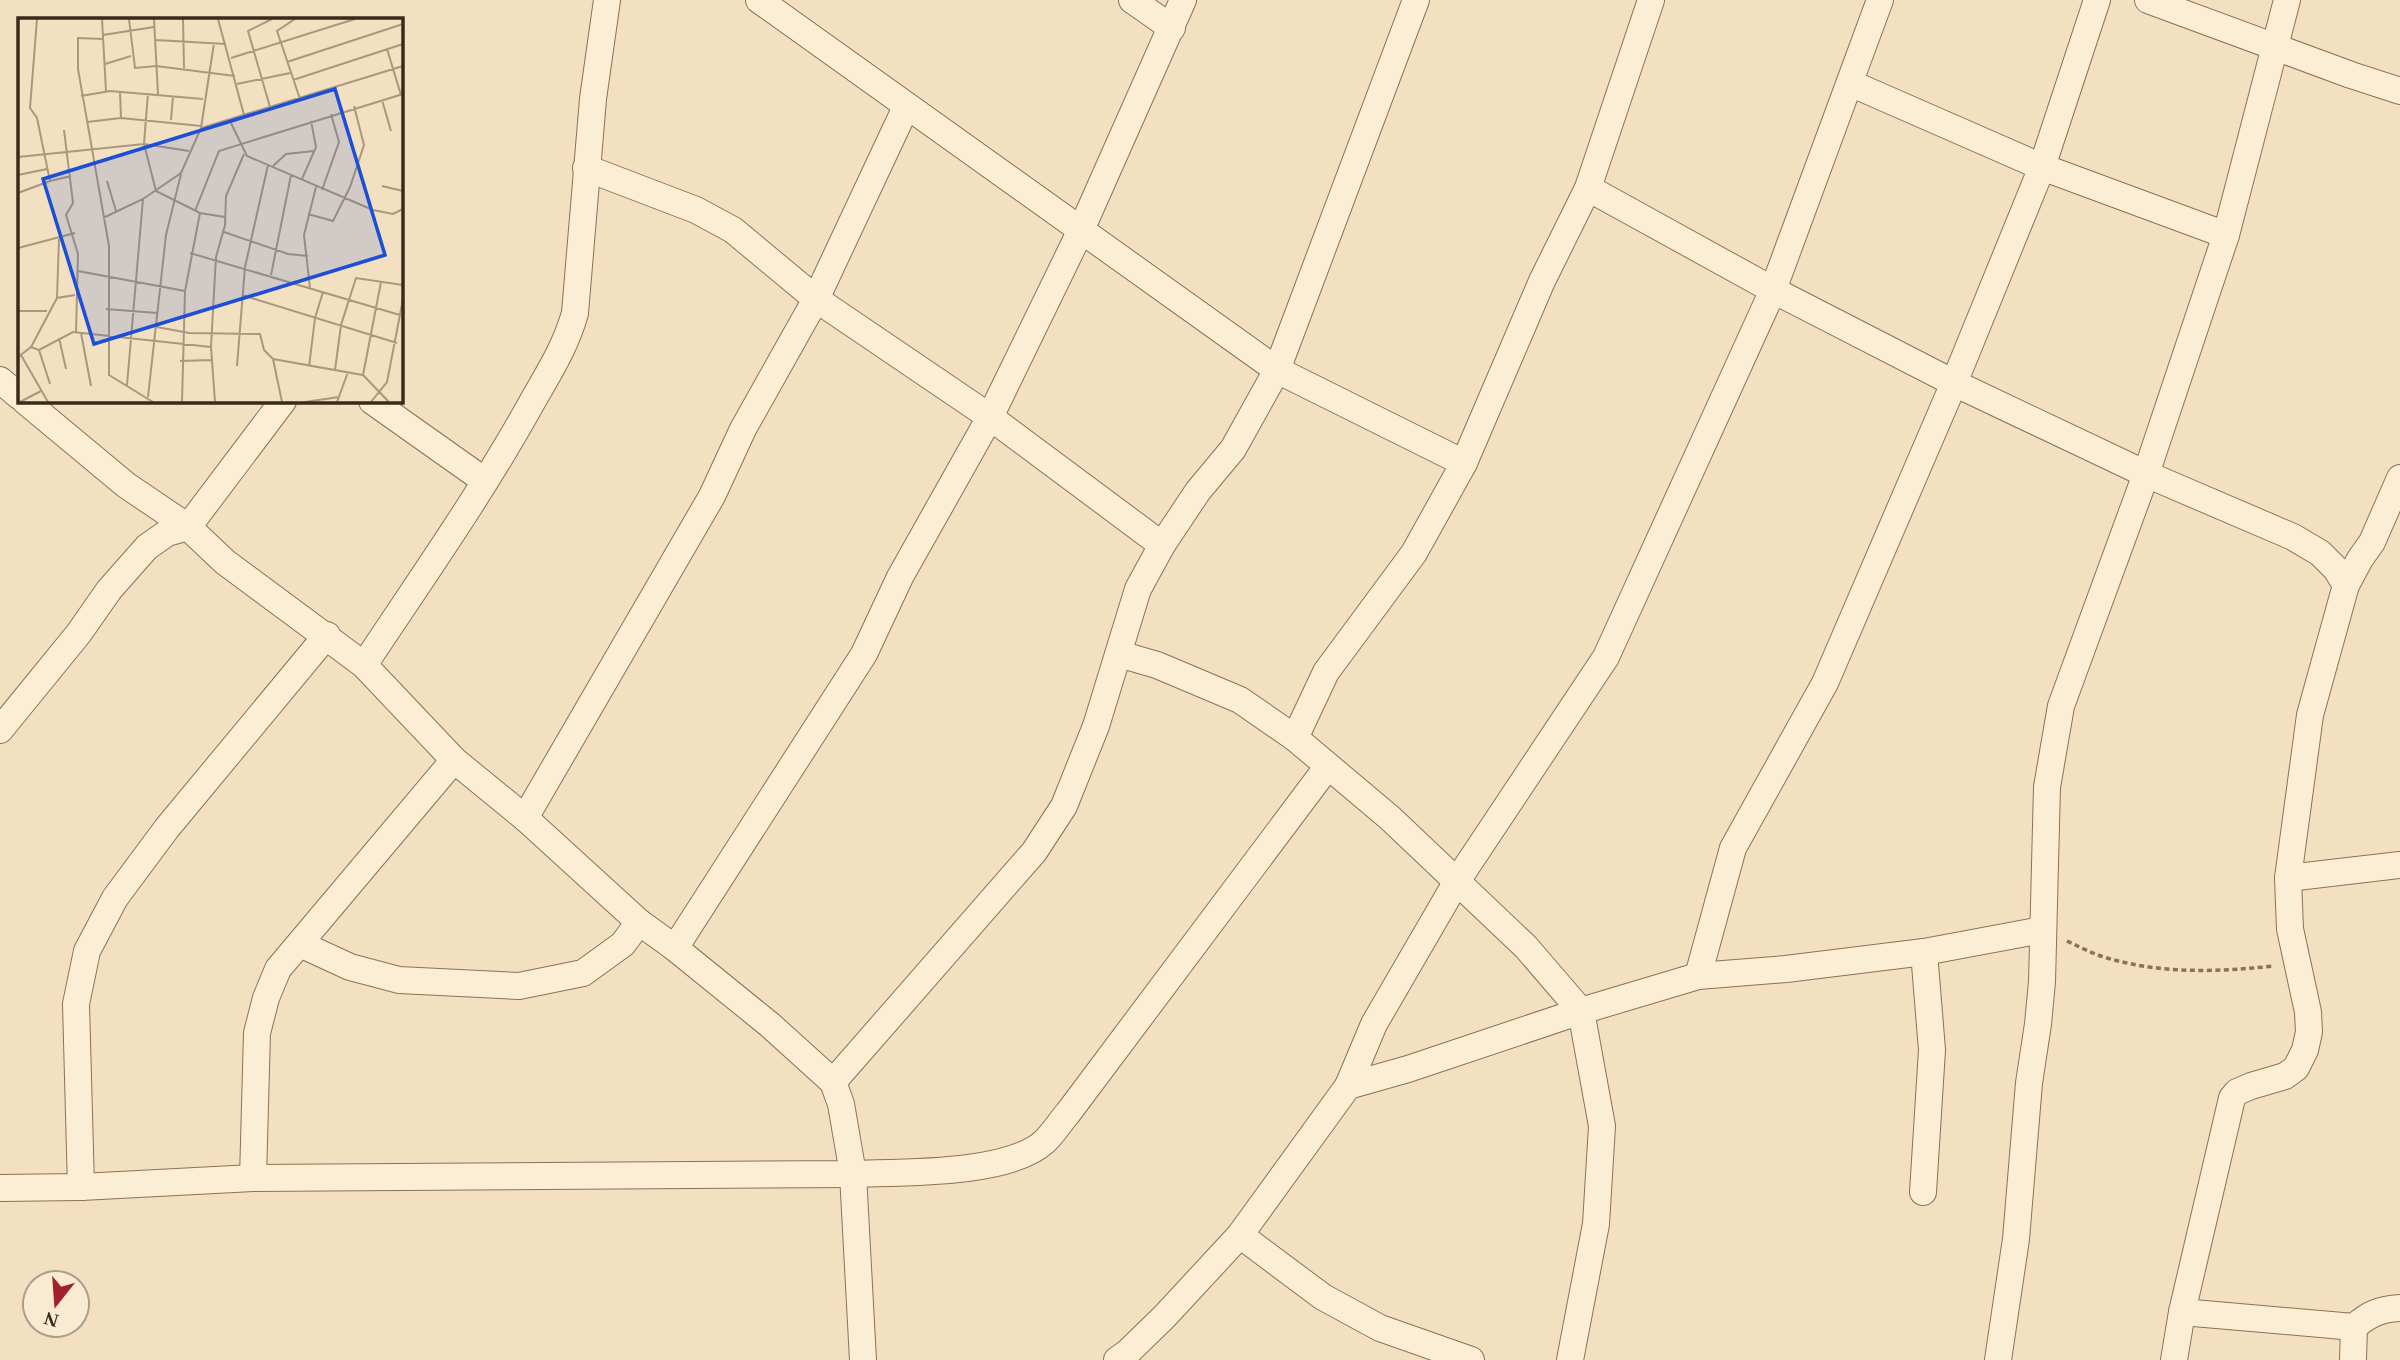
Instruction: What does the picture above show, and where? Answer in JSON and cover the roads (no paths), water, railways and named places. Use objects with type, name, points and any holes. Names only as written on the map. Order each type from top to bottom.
[{"type":"street","points":[[364,665],[485,481],[569,336],[575,313],[593,99],[607,0]]},
{"type":"street","points":[[760,0],[1277,370],[1464,463]]},
{"type":"street","points":[[1132,0],[1172,28]]},
{"type":"street","points":[[675,948],[864,654],[900,578],[990,417],[1081,230],[1183,0]]},
{"type":"street","points":[[833,1082],[1034,852],[1064,806],[1096,726],[1138,589],[1162,545],[1198,491],[1233,449],[1277,370],[1416,0]]},
{"type":"street","points":[[1295,738],[1326,672],[1414,553],[1464,463],[1542,281],[1588,188],[1651,0]]},
{"type":"street","points":[[1116,1360],[1127,1353],[1165,1316],[1240,1235],[1348,1086],[1374,1024],[1457,881],[1606,657],[1773,290],[1880,0]]},
{"type":"street","points":[[1698,976],[1733,848],[1825,683],[1954,383],[2042,167],[2097,0]]},
{"type":"street","points":[[2148,0],[2400,91]]},
{"type":"street","points":[[1998,1360],[2016,1239],[2029,1083],[2038,1024],[2042,982],[2047,787],[2061,706],[2146,474],[2226,235],[2287,0]]},
{"type":"street","points":[[1850,83],[2042,167],[2226,235]]},
{"type":"street","points":[[525,818],[712,496],[743,429],[816,299],[906,107]]},
{"type":"street","points":[[586,169],[696,210],[733,230],[816,299],[990,417],[1162,545]]},
{"type":"street","points":[[1588,188],[1773,290],[1954,383],[2146,474],[2293,537],[2320,553],[2336,569],[2346,585]]},
{"type":"street","points":[[0,380],[18,395]]},
{"type":"street","points":[[26,402],[126,485],[188,527],[225,562],[364,665],[454,760],[525,818],[639,922],[770,1025],[833,1082],[841,1104],[853,1174],[863,1360]]},
{"type":"street","points":[[0,730],[79,633],[109,590],[147,547],[167,533],[188,527],[283,402]]},
{"type":"street","points":[[373,402],[485,481]]},
{"type":"street","points":[[2174,1360],[2182,1312],[2232,1098],[2251,1086],[2285,1076],[2297,1068],[2305,1050],[2309,1032],[2308,1012],[2290,929],[2288,878],[2309,715],[2346,585],[2372,542],[2400,478]]},
{"type":"street","points":[[81,1186],[76,1004],[87,951],[115,898],[167,828],[327,635]]},
{"type":"street","points":[[1119,654],[1157,665],[1240,701],[1295,738],[1390,818],[1457,881],[1526,947],[1581,1011],[1602,1126],[1596,1224],[1570,1360]]},
{"type":"street","points":[[253,1178],[257,1033],[266,998],[278,969],[454,760]]},
{"type":"street","points":[[0,1188],[253,1178],[853,1174],[939,1171],[1010,1160],[1042,1144],[1068,1113],[1328,766]]},
{"type":"street","points":[[2288,878],[2400,865]]},
{"type":"street","points":[[300,944],[350,967],[399,980],[519,986],[583,973],[622,944],[639,922]]},
{"type":"street","points":[[1348,1086],[1698,976],[1786,969],[1924,951],[2042,930]]},
{"type":"street","points":[[1923,1192],[1932,1050],[1924,951]]},
{"type":"street","points":[[1240,1235],[1323,1297],[1380,1328],[1471,1360]]},
{"type":"street","points":[[2353,1360],[2354,1327],[2367,1315],[2383,1309],[2400,1308]]},
{"type":"street","points":[[2182,1312],[2354,1327]]}]
